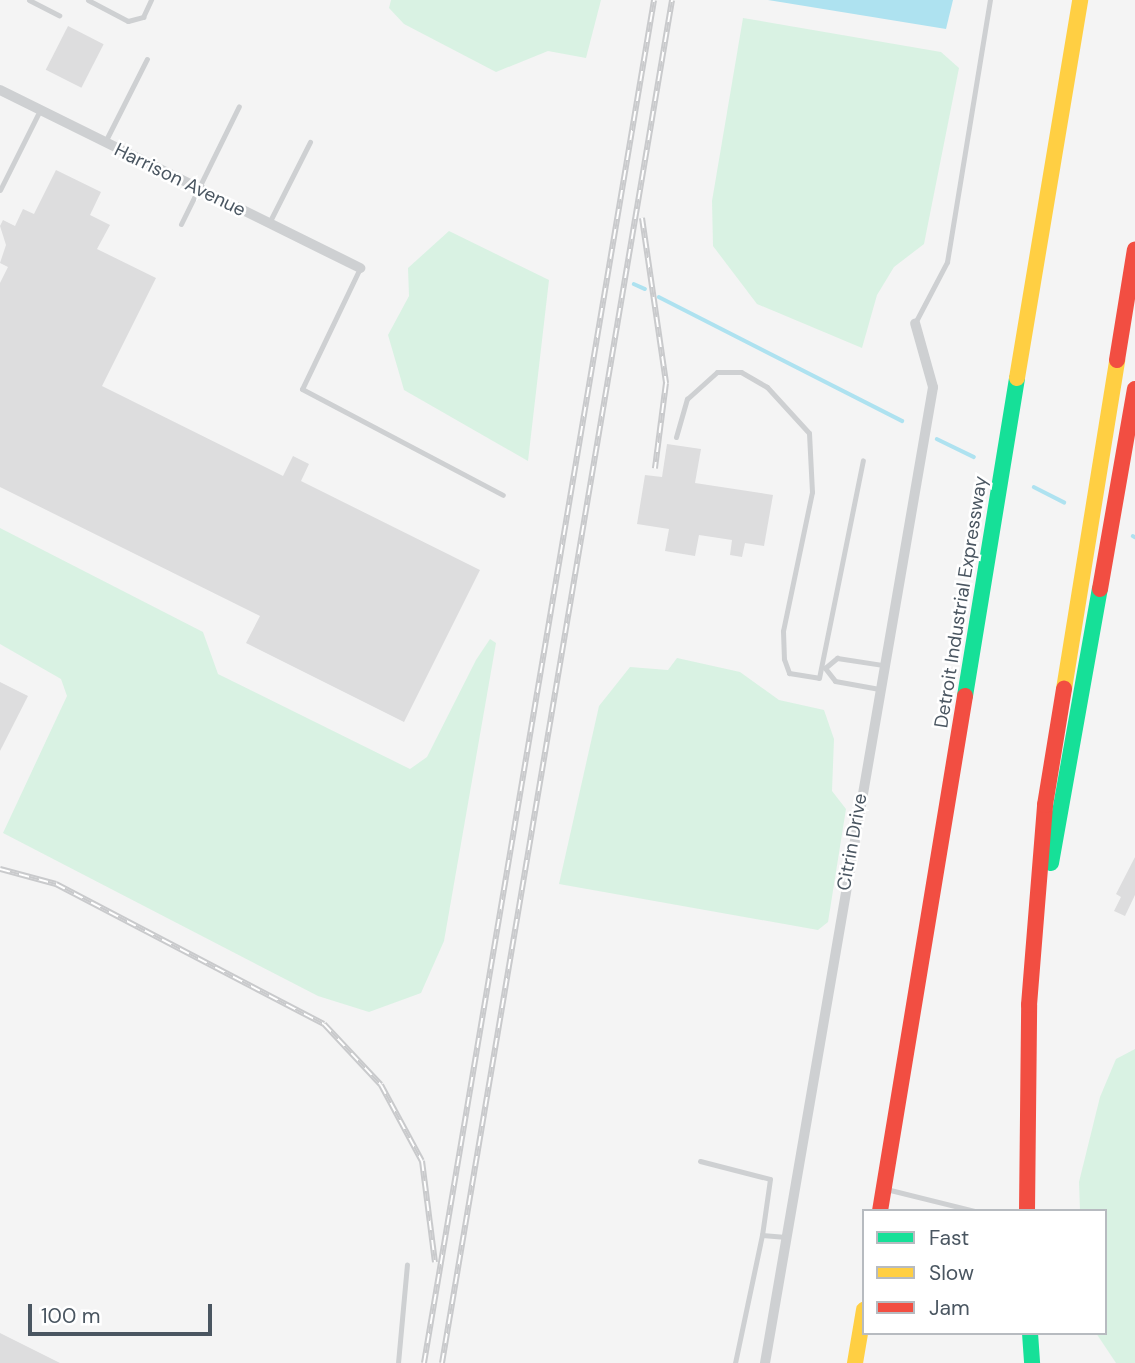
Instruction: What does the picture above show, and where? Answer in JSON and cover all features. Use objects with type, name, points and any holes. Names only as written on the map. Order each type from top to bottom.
[{"type":"highway","name":"Detroit Industrial Expressway","points":[[880,1209],[1080,0]]},
{"type":"highway","points":[[1027,1209],[1029,1005],[1045,805],[1135,249]]},
{"type":"highway","points":[[1029,1005],[1080,678],[1135,389]]},
{"type":"highway","points":[[855,1363],[862,1322]]},
{"type":"highway","points":[[1030,1335],[1032,1363]]},
{"type":"street","name":"Harrison Avenue","points":[[0,90],[360,268]]},
{"type":"street","name":"Citrin Drive","points":[[765,1363],[883,665],[933,387],[915,323]]},
{"type":"lane","points":[[29,0],[59,15]]},
{"type":"lane","points":[[88,0],[128,21],[144,17],[151,0]]},
{"type":"lane","points":[[915,323],[947,262],[990,0]]},
{"type":"lane","points":[[105,142],[147,59]]},
{"type":"lane","points":[[181,224],[239,106]]},
{"type":"lane","points":[[0,190],[40,110]]},
{"type":"lane","points":[[269,224],[310,142]]},
{"type":"lane","points":[[360,268],[302,390],[503,495]]},
{"type":"lane","points":[[676,437],[687,399],[718,372],[741,372],[767,387],[808,433],[814,478],[783,631],[784,659],[789,673],[819,678],[825,668],[837,658],[883,665]]},
{"type":"lane","points":[[863,460],[825,668],[835,681],[879,689]]},
{"type":"lane","points":[[700,1161],[770,1179],[762,1234],[735,1363]]},
{"type":"lane","points":[[884,1188],[967,1209]]},
{"type":"lane","points":[[762,1234],[786,1237]]},
{"type":"lane","points":[[398,1363],[407,1264]]},
{"type":"green space","points":[[391,0],[601,0],[586,58],[548,51],[496,72],[404,24],[389,8]]},
{"type":"green space","points":[[743,18],[941,52],[959,68],[924,244],[894,267],[877,295],[862,348],[757,304],[713,246],[712,201]]},
{"type":"green space","points":[[449,231],[549,280],[528,461],[404,390],[388,335],[409,296],[408,268]]},
{"type":"green space","points":[[0,528],[203,632],[218,674],[410,769],[427,757],[476,660],[490,639],[496,643],[444,941],[421,993],[369,1012],[318,996],[3,833],[67,696],[61,679],[0,644]]},
{"type":"green space","points":[[677,658],[740,672],[779,700],[824,710],[834,739],[832,791],[846,809],[828,922],[818,930],[559,884],[599,706],[630,667],[668,670]]},
{"type":"green space","points":[[1135,1049],[1135,1363],[1116,1363],[1097,1335],[1107,1335],[1107,1209],[1080,1209],[1079,1182],[1100,1097],[1116,1059]]},
{"type":"water","points":[[768,0],[953,0],[946,29]]},
{"type":"building","points":[[68,26],[104,44],[81,88],[46,70]]},
{"type":"building","points":[[56,170],[101,192],[90,215],[110,225],[97,249],[156,278],[102,386],[283,476],[293,456],[309,464],[301,481],[480,570],[404,722],[246,643],[260,616],[0,487],[0,283],[8,267],[0,263],[6,245],[0,226],[3,220],[15,226],[23,209],[34,214]]},
{"type":"building","points":[[667,444],[701,449],[695,483],[773,495],[764,546],[745,543],[742,557],[730,555],[732,540],[699,535],[695,556],[665,551],[669,529],[637,524],[645,475],[662,477]]},
{"type":"building","points":[[0,682],[28,696],[0,751]]},
{"type":"building","points":[[1135,857],[1135,895],[1125,916],[1114,911],[1121,897],[1116,894]]},
{"type":"building","points":[[0,1333],[60,1363],[0,1363]]},
{"type":"waterway","points":[[634,284],[645,289]]},
{"type":"waterway","points":[[659,297],[902,421]]},
{"type":"waterway","points":[[937,439],[974,457]]},
{"type":"waterway","points":[[1034,487],[1064,502]]},
{"type":"railway","points":[[424,1363],[654,0]]},
{"type":"railway","points":[[442,1363],[672,0]]},
{"type":"railway","points":[[642,218],[666,383],[655,468]]},
{"type":"railway","points":[[0,869],[56,884],[324,1024],[381,1085],[422,1161],[435,1262]]},
{"type":"traffic: fast","points":[[965,696],[1017,378]]},
{"type":"traffic: fast","points":[[1051,863],[1100,589]]},
{"type":"traffic: fast","points":[[1030,1335],[1032,1363]]},
{"type":"traffic: slow","points":[[1017,378],[1080,0]]},
{"type":"traffic: slow","points":[[1064,689],[1117,360]]},
{"type":"traffic: slow","points":[[855,1363],[862,1322]]},
{"type":"traffic: jam","points":[[1117,360],[1135,249]]},
{"type":"traffic: jam","points":[[1100,589],[1135,389]]},
{"type":"traffic: jam","points":[[1027,1209],[1029,1005],[1045,805],[1064,689]]},
{"type":"traffic: jam","points":[[880,1209],[965,696]]}]
